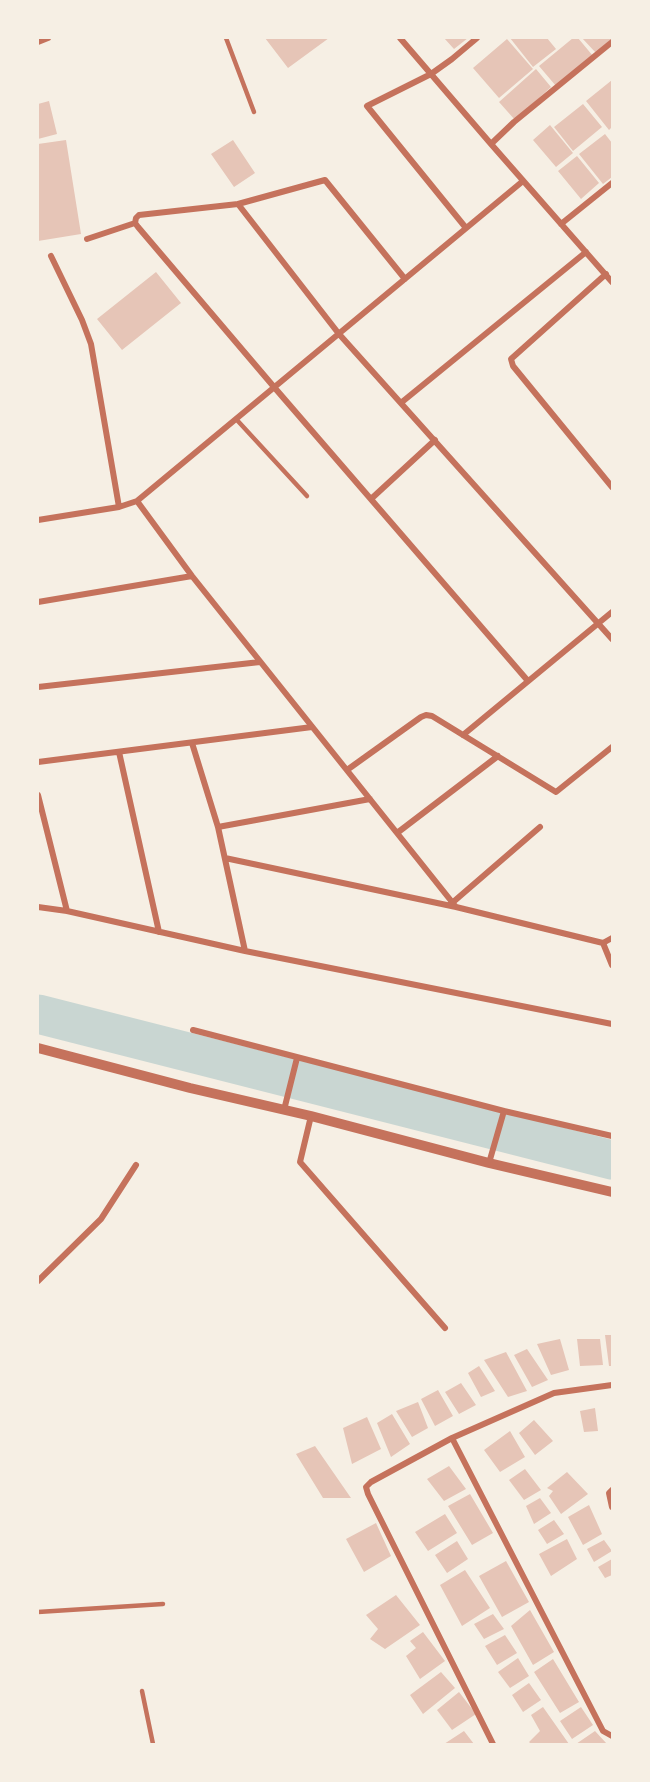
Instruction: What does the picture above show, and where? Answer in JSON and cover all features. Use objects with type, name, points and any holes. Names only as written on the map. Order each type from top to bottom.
[{"type":"street","points":[[38,42],[48,38]]},
{"type":"street","points":[[400,38],[612,282]]},
{"type":"street","points":[[466,228],[367,106],[431,74],[477,38]]},
{"type":"street","points":[[490,144],[612,42]]},
{"type":"street","points":[[87,239],[135,222],[139,215],[238,204],[325,180],[405,279]]},
{"type":"street","points":[[38,520],[119,507],[137,501],[523,181]]},
{"type":"street","points":[[561,224],[612,183]]},
{"type":"street","points":[[238,204],[339,334],[612,639]]},
{"type":"street","points":[[135,222],[528,681]]},
{"type":"street","points":[[402,402],[586,252]]},
{"type":"street","points":[[51,256],[91,344],[119,507]]},
{"type":"street","points":[[606,274],[511,359],[513,366],[612,487]]},
{"type":"street","points":[[371,499],[435,440]]},
{"type":"street","points":[[137,501],[192,576],[454,905]]},
{"type":"street","points":[[38,602],[192,576]]},
{"type":"street","points":[[463,735],[612,612]]},
{"type":"street","points":[[38,687],[260,662]]},
{"type":"street","points":[[347,770],[421,717],[432,716],[556,792],[612,747]]},
{"type":"street","points":[[38,762],[312,727]]},
{"type":"street","points":[[192,743],[218,827],[245,951]]},
{"type":"street","points":[[120,752],[159,932]]},
{"type":"street","points":[[397,834],[498,756]]},
{"type":"street","points":[[38,795],[67,911]]},
{"type":"street","points":[[218,827],[370,799]]},
{"type":"street","points":[[454,905],[540,827]]},
{"type":"street","points":[[225,858],[454,905],[603,943],[612,938]]},
{"type":"street","points":[[38,908],[67,911],[245,951],[612,1024]]},
{"type":"street","points":[[603,943],[612,965]]},
{"type":"street","points":[[193,1030],[296,1061],[503,1112],[612,1136]]},
{"type":"street","points":[[38,1048],[489,1163],[612,1192]]},
{"type":"street","points":[[284,1110],[296,1061]]},
{"type":"street","points":[[489,1163],[503,1112]]},
{"type":"street","points":[[311,1116],[300,1162],[445,1328]]},
{"type":"street","points":[[38,1281],[101,1219],[136,1165]]},
{"type":"street","points":[[493,1744],[366,1487],[371,1482],[452,1438],[554,1393],[612,1385]]},
{"type":"street","points":[[452,1438],[603,1731],[612,1736]]},
{"type":"street","points":[[612,1490],[609,1493],[612,1507]]},
{"type":"lane","points":[[226,38],[254,112]]},
{"type":"lane","points":[[236,419],[307,496]]},
{"type":"lane","points":[[38,1612],[163,1604]]},
{"type":"lane","points":[[142,1691],[153,1744]]},
{"type":"building","points":[[265,38],[329,38],[288,68]]},
{"type":"building","points":[[444,38],[468,38],[454,49]]},
{"type":"building","points":[[510,38],[547,38],[556,49],[533,67]]},
{"type":"building","points":[[573,38],[578,38],[593,56],[556,86],[539,66]]},
{"type":"building","points":[[582,38],[612,38],[596,53]]},
{"type":"building","points":[[507,39],[533,69],[499,98],[473,68]]},
{"type":"building","points":[[536,69],[551,87],[515,120],[499,102]]},
{"type":"building","points":[[612,80],[612,127],[609,130],[586,101]]},
{"type":"building","points":[[49,101],[57,134],[38,139],[38,104]]},
{"type":"building","points":[[583,104],[602,127],[573,151],[554,127]]},
{"type":"building","points":[[550,125],[573,153],[556,167],[533,140]]},
{"type":"building","points":[[605,134],[612,143],[612,177],[603,184],[579,154]]},
{"type":"building","points":[[66,140],[81,234],[38,241],[38,144]]},
{"type":"building","points":[[233,140],[255,173],[234,187],[211,154]]},
{"type":"building","points":[[577,156],[599,183],[581,199],[558,171]]},
{"type":"building","points":[[156,272],[181,303],[122,350],[97,319]]},
{"type":"building","points":[[605,1335],[612,1335],[612,1366],[609,1366]]},
{"type":"building","points":[[560,1339],[569,1370],[551,1375],[537,1344]]},
{"type":"building","points":[[577,1339],[600,1339],[603,1365],[580,1366]]},
{"type":"building","points":[[527,1349],[548,1380],[532,1387],[514,1355]]},
{"type":"building","points":[[506,1352],[527,1391],[508,1397],[484,1360]]},
{"type":"building","points":[[479,1366],[495,1391],[481,1397],[468,1373]]},
{"type":"building","points":[[461,1383],[476,1405],[459,1414],[445,1392]]},
{"type":"building","points":[[438,1390],[453,1416],[435,1426],[421,1399]]},
{"type":"building","points":[[418,1402],[428,1428],[412,1437],[396,1411]]},
{"type":"building","points":[[595,1408],[598,1431],[584,1432],[580,1411]]},
{"type":"building","points":[[392,1414],[410,1444],[391,1457],[377,1423]]},
{"type":"building","points":[[367,1417],[381,1449],[352,1464],[343,1428]]},
{"type":"building","points":[[534,1420],[553,1441],[535,1455],[519,1433]]},
{"type":"building","points":[[510,1431],[525,1457],[500,1472],[484,1450]]},
{"type":"building","points":[[315,1446],[351,1498],[323,1498],[296,1454]]},
{"type":"building","points":[[449,1466],[466,1489],[444,1501],[427,1479]]},
{"type":"building","points":[[525,1469],[541,1490],[524,1500],[509,1480]]},
{"type":"building","points":[[567,1472],[588,1494],[561,1514],[549,1496],[553,1491],[547,1488]]},
{"type":"building","points":[[470,1494],[493,1533],[472,1545],[448,1506]]},
{"type":"building","points":[[540,1498],[551,1513],[534,1524],[526,1506]]},
{"type":"building","points":[[589,1505],[602,1534],[583,1545],[568,1517]]},
{"type":"building","points":[[445,1514],[457,1533],[428,1551],[415,1532]]},
{"type":"building","points":[[554,1520],[564,1534],[547,1544],[538,1530]]},
{"type":"building","points":[[376,1523],[391,1556],[364,1572],[346,1539]]},
{"type":"building","points":[[567,1539],[577,1559],[551,1576],[539,1554]]},
{"type":"building","points":[[604,1540],[612,1551],[594,1562],[587,1549]]},
{"type":"building","points":[[457,1541],[468,1559],[447,1573],[435,1555]]},
{"type":"building","points":[[612,1559],[612,1575],[605,1578],[598,1567]]},
{"type":"building","points":[[506,1561],[529,1602],[502,1617],[479,1576]]},
{"type":"building","points":[[465,1570],[490,1608],[462,1626],[440,1585]]},
{"type":"building","points":[[396,1595],[420,1625],[385,1649],[370,1639],[378,1629],[366,1615]]},
{"type":"building","points":[[530,1610],[554,1652],[533,1665],[511,1626]]},
{"type":"building","points":[[493,1614],[504,1629],[484,1639],[474,1624]]},
{"type":"building","points":[[423,1632],[445,1661],[420,1679],[406,1656],[416,1648],[410,1641]]},
{"type":"building","points":[[505,1635],[517,1653],[497,1665],[485,1646]]},
{"type":"building","points":[[518,1658],[529,1676],[510,1688],[498,1672]]},
{"type":"building","points":[[553,1659],[579,1702],[560,1713],[534,1672]]},
{"type":"building","points":[[441,1672],[455,1688],[423,1714],[410,1695]]},
{"type":"building","points":[[529,1683],[541,1700],[523,1712],[512,1695]]},
{"type":"building","points":[[459,1692],[476,1714],[452,1730],[437,1710]]},
{"type":"building","points":[[543,1707],[569,1744],[531,1744],[529,1742],[540,1731],[531,1715]]},
{"type":"building","points":[[581,1707],[593,1725],[572,1739],[560,1721]]},
{"type":"building","points":[[464,1731],[474,1744],[444,1744]]},
{"type":"building","points":[[595,1731],[607,1744],[576,1744]]},
{"type":"waterway","points":[[38,1014],[612,1160]]}]
